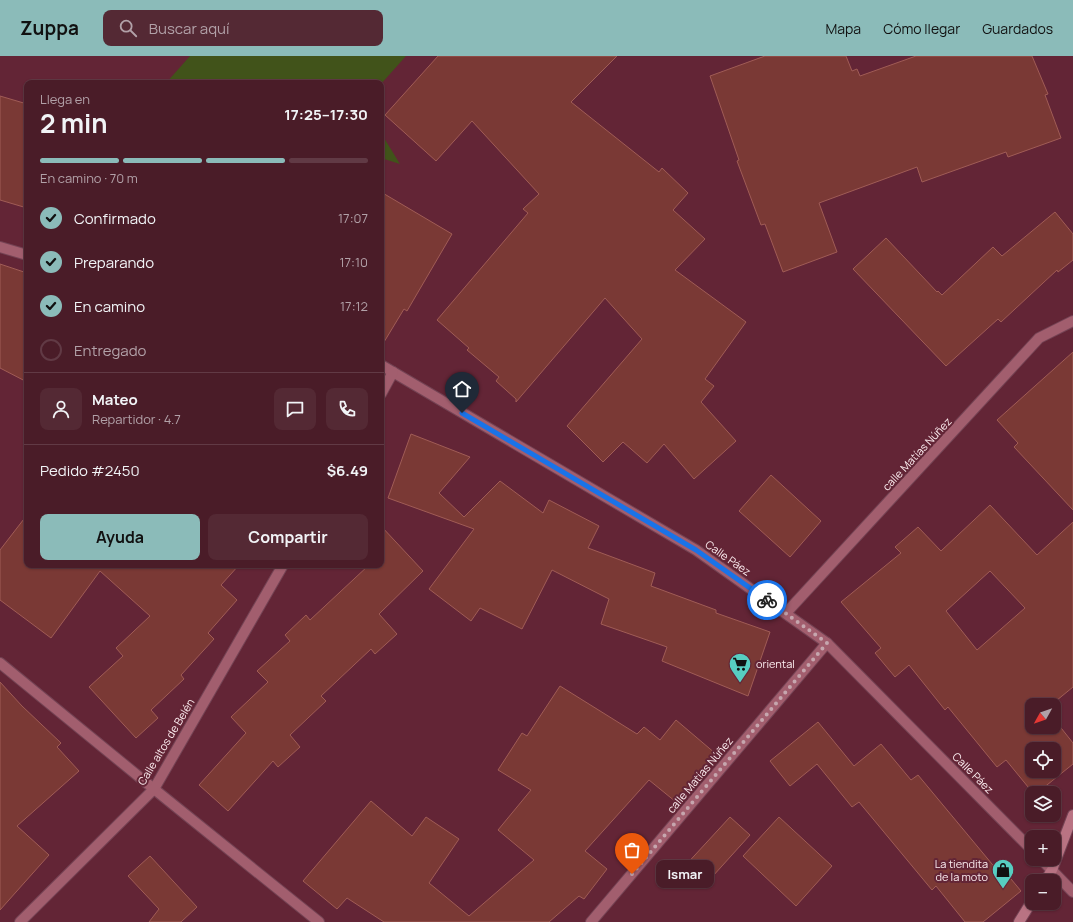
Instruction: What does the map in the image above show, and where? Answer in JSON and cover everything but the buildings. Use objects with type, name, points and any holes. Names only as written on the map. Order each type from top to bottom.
[{"type":"street","points":[[0,247],[24,254]]},
{"type":"street","name":"calle Matías Núñez","points":[[786,613],[1039,338],[1073,321]]},
{"type":"street","name":"Calle Páez","points":[[384,367],[696,550],[827,643],[1025,843]]},
{"type":"street","points":[[384,388],[393,372]]},
{"type":"street","name":"Calle altos de Belén","points":[[20,922],[154,790],[281,568]]},
{"type":"street","name":"calle Matías Núñez","points":[[591,922],[827,643]]},
{"type":"street","points":[[0,663],[154,790],[319,922]]},
{"type":"street","points":[[1049,874],[1073,815]]},
{"type":"street","points":[[1048,866],[1073,892]]},
{"type":"street","points":[[1019,922],[1026,910]]},
{"type":"green space","points":[[190,56],[406,56],[384,81],[169,80]]},
{"type":"green space","points":[[384,138],[400,164],[384,159]]},
{"type":"way so far","points":[[632,874],[827,643],[767,600]]},
{"type":"place","name":"oriental","points":[[740,684]]},
{"type":"place","name":"Ismar","points":[[632,874]]},
{"type":"place","name":"La tiendita de la moto","points":[[1003,890]]},
{"type":"route","points":[[462,413],[696,550],[767,600]]}]
